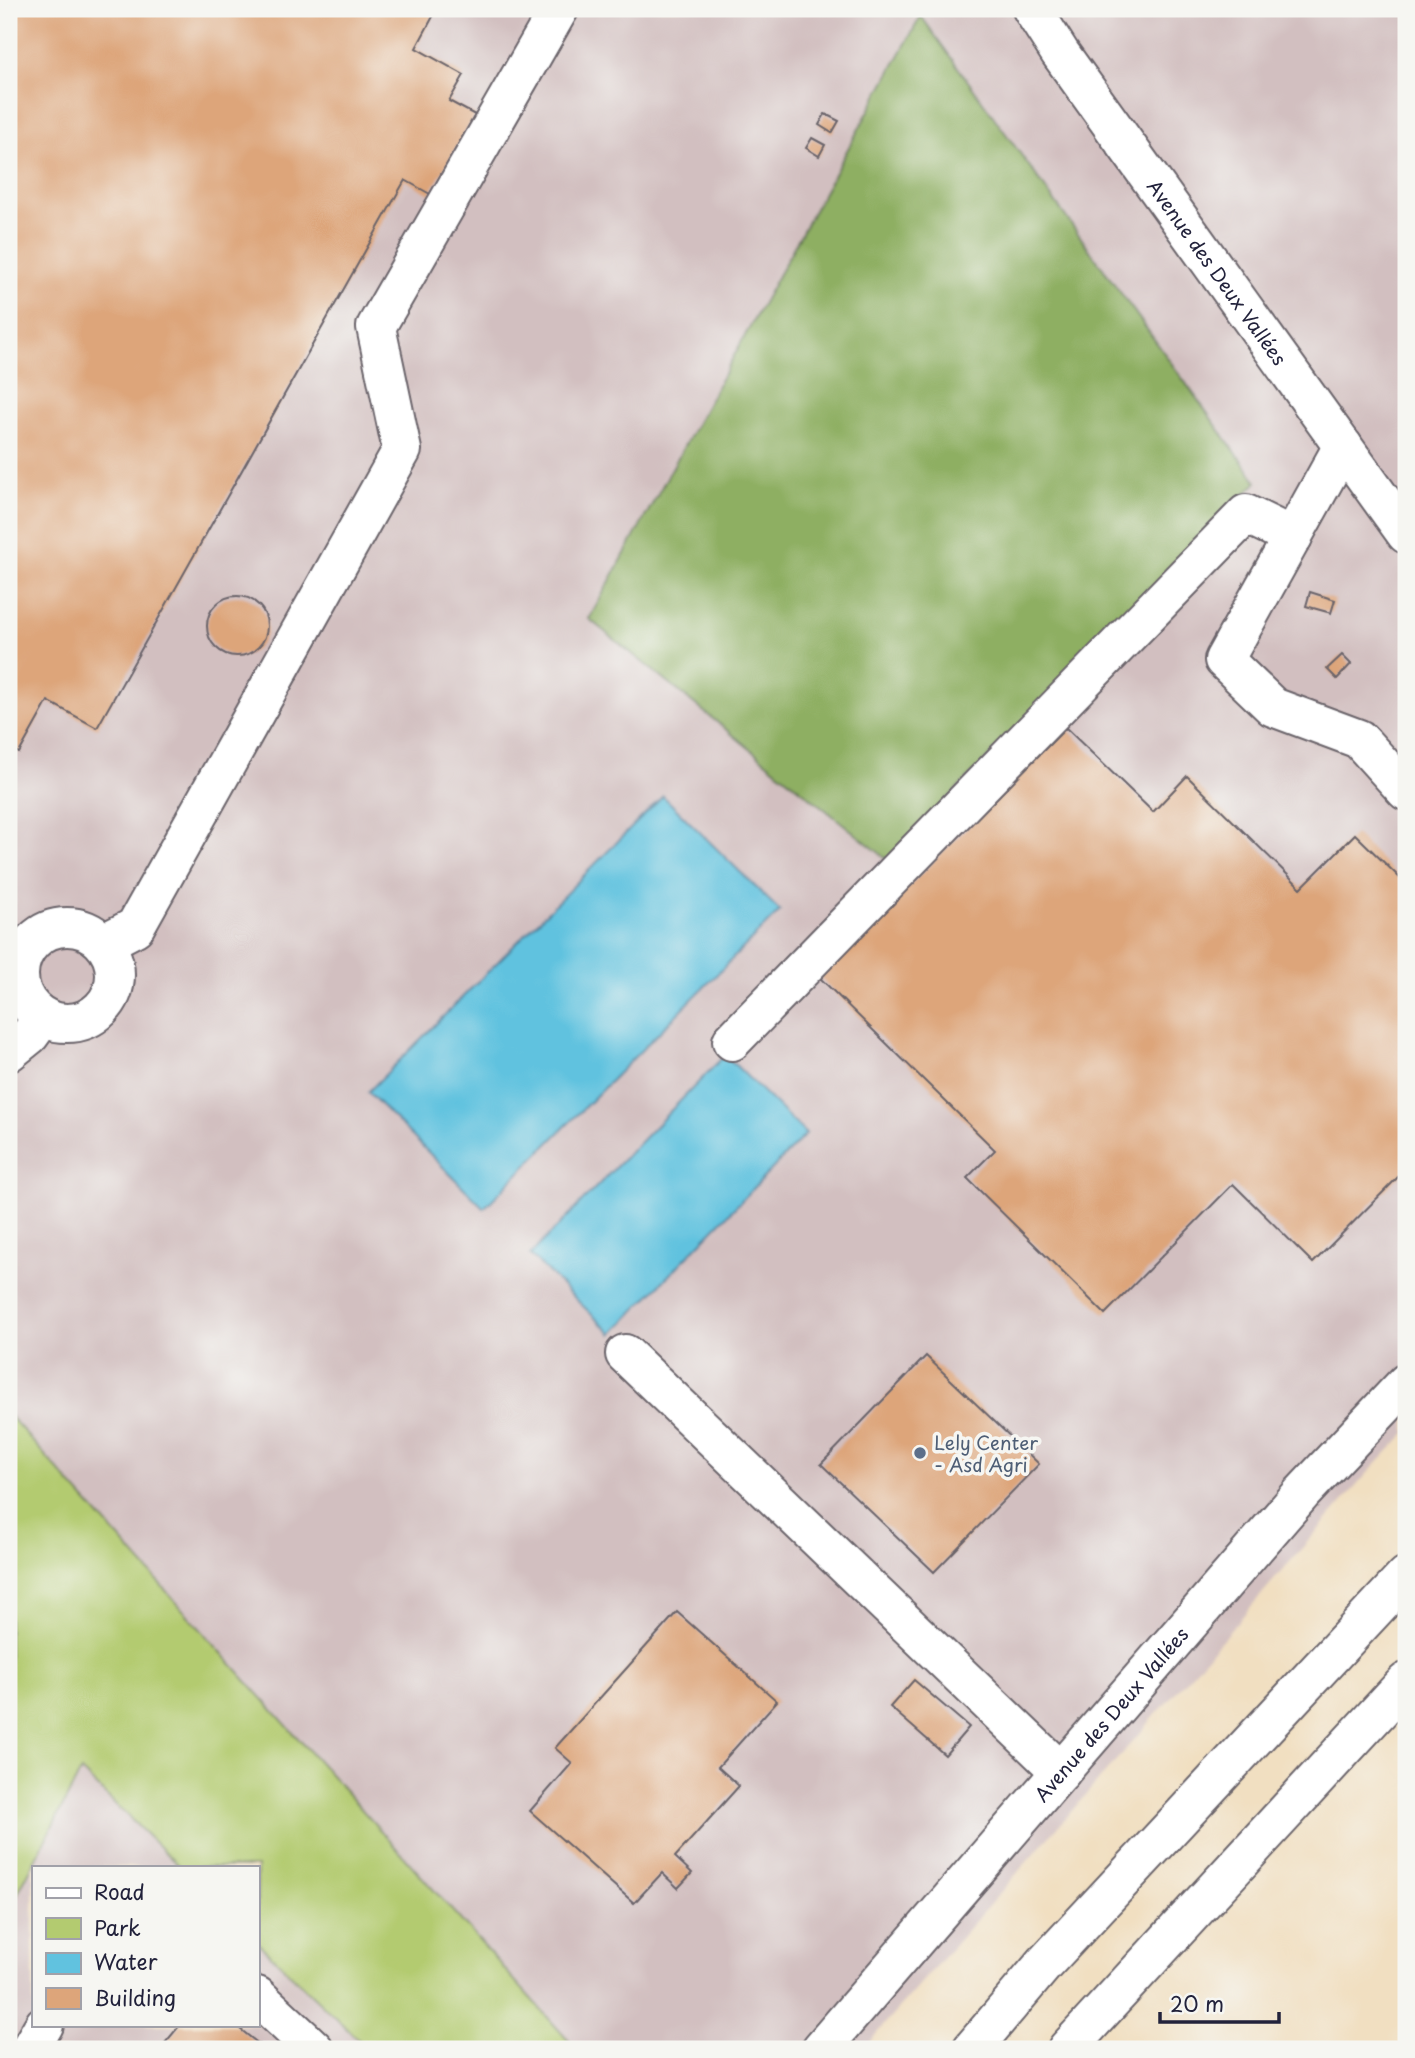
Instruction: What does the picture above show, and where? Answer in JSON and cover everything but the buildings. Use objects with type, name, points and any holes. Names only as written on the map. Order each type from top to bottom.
[{"type":"main road","points":[[104,943],[135,927],[402,450],[376,327],[559,9]]},
{"type":"main road","name":"Avenue des Deux Vallées","points":[[1032,9],[1060,53],[1406,534]]},
{"type":"main road","points":[[1343,446],[1224,660],[1273,708],[1359,739],[1406,791]]},
{"type":"main road","points":[[732,1041],[1247,514],[1293,537]]},
{"type":"main road","points":[[65,926],[92,933],[104,943],[112,955],[116,970],[109,999],[100,1011],[87,1019],[57,1022],[43,1017],[31,1006],[22,992],[15,956],[51,929],[65,926]]},
{"type":"main road","points":[[9,1052],[30,1035],[43,1017]]},
{"type":"main road","points":[[625,1354],[1060,1772]]},
{"type":"main road","name":"Avenue des Deux Vallées","points":[[821,2049],[1302,1493],[1406,1383]]},
{"type":"main road","points":[[972,2049],[1045,1963],[1406,1576]]},
{"type":"main road","points":[[1067,2049],[1406,1682]]},
{"type":"main road","points":[[259,1998],[314,2049]]},
{"type":"main road","points":[[30,2049],[43,2026]]},
{"type":"shaded area","points":[[9,9],[1406,9],[1406,1433],[1367,1474],[863,2049],[9,2049]]},
{"type":"green space","points":[[921,16],[1257,482],[888,860],[589,619]]},
{"type":"green space","points":[[9,1415],[576,2049],[368,2049],[259,1944],[259,1866],[179,1866],[81,1771],[9,1910]]},
{"type":"water","points":[[663,796],[780,911],[484,1208],[368,1092]]},
{"type":"water","points":[[725,1055],[806,1134],[612,1334],[530,1255]]},
{"type":"place","name":"Lely Center - Asd Agri","points":[[920,1453]]}]
